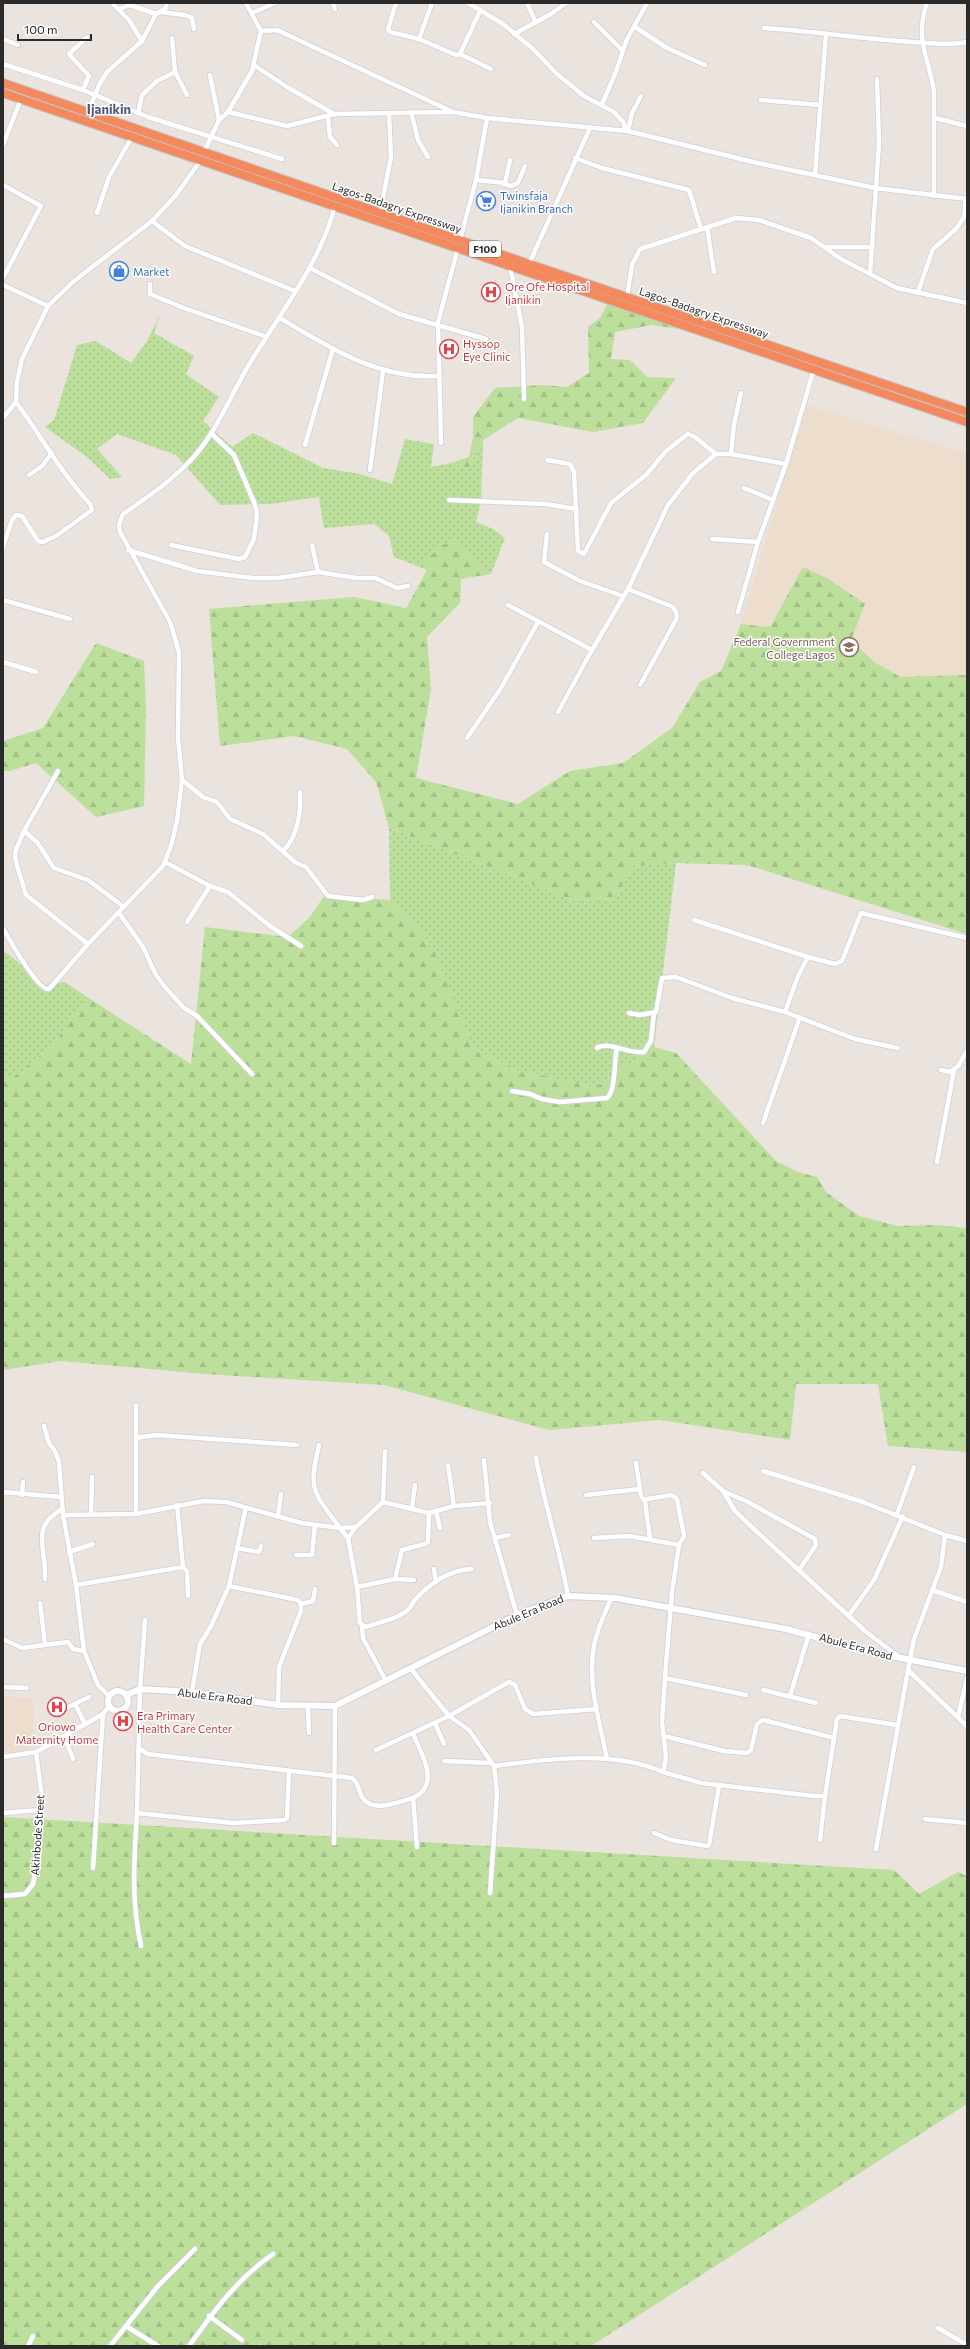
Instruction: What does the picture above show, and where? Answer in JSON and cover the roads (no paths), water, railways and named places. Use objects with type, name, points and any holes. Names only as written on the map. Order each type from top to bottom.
[{"type":"highway","name":"Lagos-Badagry Expressway","points":[[3,83],[88,112],[335,206],[529,264],[967,412]]},
{"type":"highway","name":"Lagos-Badagry Expressway","points":[[3,93],[132,137],[203,156],[380,213],[510,266],[967,422]]},
{"type":"street","points":[[112,3],[129,20],[142,41]]},
{"type":"street","points":[[88,112],[107,72],[142,41],[158,13],[166,8],[167,3]]},
{"type":"street","points":[[3,418],[16,402],[17,382],[22,359],[48,306],[74,281],[152,221],[176,194],[203,156],[219,120],[228,112],[254,65],[261,31],[246,3]]},
{"type":"street","points":[[252,13],[275,3]]},
{"type":"street","points":[[333,3],[335,9]]},
{"type":"street","points":[[396,3],[388,29],[390,32],[419,39],[456,55],[460,54],[491,69]]},
{"type":"street","points":[[419,39],[432,3]]},
{"type":"street","points":[[468,3],[514,34],[533,49],[574,89],[584,96],[602,104],[624,123],[627,131]]},
{"type":"street","points":[[527,3],[535,21]]},
{"type":"street","points":[[514,34],[535,21],[551,14],[566,3]]},
{"type":"street","points":[[602,104],[615,74],[622,50],[647,3]]},
{"type":"street","points":[[927,3],[921,42],[932,75],[935,118],[934,196]]},
{"type":"street","points":[[119,9],[130,5],[158,13],[185,15],[192,18],[194,29]]},
{"type":"street","points":[[460,54],[480,10]]},
{"type":"street","points":[[594,22],[622,50]]},
{"type":"street","points":[[635,27],[667,48],[705,65]]},
{"type":"street","points":[[764,28],[815,31],[859,39],[921,42],[967,42]]},
{"type":"street","points":[[261,31],[277,30],[453,112]]},
{"type":"street","points":[[815,175],[826,34]]},
{"type":"street","points":[[83,90],[88,76],[69,54],[87,37]]},
{"type":"street","points":[[172,38],[175,72],[187,95]]},
{"type":"street","points":[[3,39],[18,45]]},
{"type":"street","points":[[3,64],[83,90],[138,113],[212,138],[282,159]]},
{"type":"street","points":[[254,65],[287,87],[334,114]]},
{"type":"street","points":[[138,113],[142,95],[157,81],[175,72]]},
{"type":"street","points":[[210,75],[219,120]]},
{"type":"street","points":[[870,274],[879,143],[877,79]]},
{"type":"street","points":[[627,131],[632,113],[641,96]]},
{"type":"street","points":[[3,145],[21,99]]},
{"type":"street","points":[[761,100],[820,105]]},
{"type":"street","points":[[228,112],[287,126],[328,117],[334,114],[453,112],[487,118],[627,131],[753,162],[875,188],[966,199],[964,217],[956,229],[933,249],[918,292]]},
{"type":"street","points":[[411,112],[418,140],[428,157]]},
{"type":"street","points":[[380,213],[391,157],[389,113]]},
{"type":"street","points":[[328,117],[330,137],[337,145]]},
{"type":"street","points":[[441,443],[438,325],[476,180],[487,118]]},
{"type":"street","points":[[935,118],[967,126]]},
{"type":"street","points":[[529,264],[575,158],[590,128]]},
{"type":"street","points":[[97,213],[109,178],[132,137]]},
{"type":"street","points":[[575,158],[602,168],[689,190],[701,229]]},
{"type":"street","points":[[504,184],[510,160]]},
{"type":"street","points":[[476,180],[511,186],[518,183],[525,166]]},
{"type":"street","points":[[3,185],[41,206],[3,278]]},
{"type":"street","points":[[3,928],[16,954],[46,989],[49,989],[88,944],[124,908],[165,862],[177,821],[182,780],[178,738],[179,652],[170,622],[128,550],[120,532],[119,524],[123,514],[168,481],[190,460],[211,433],[267,337],[317,257],[335,206]]},
{"type":"street","points":[[627,298],[632,265],[640,249],[736,218],[758,220],[811,238],[841,259],[897,288],[967,302]]},
{"type":"street","points":[[152,221],[185,246],[295,291]]},
{"type":"street","points":[[707,227],[714,272]]},
{"type":"street","points":[[825,247],[873,247]]},
{"type":"street","points":[[510,266],[522,327],[524,399]]},
{"type":"street","points":[[310,268],[399,314],[486,339]]},
{"type":"street","points":[[150,284],[150,294],[184,308],[267,337]]},
{"type":"street","points":[[3,285],[48,306]]},
{"type":"street","points":[[280,318],[333,349],[383,371],[409,376],[440,376]]},
{"type":"street","points":[[305,445],[333,349]]},
{"type":"street","points":[[738,612],[758,542],[786,464],[814,369]]},
{"type":"street","points":[[370,470],[383,371]]},
{"type":"street","points":[[731,454],[734,424],[741,393]]},
{"type":"street","points":[[3,547],[12,520],[16,515],[22,516],[40,542],[56,536],[74,521],[91,511],[91,506],[60,469],[52,453],[16,402]]},
{"type":"street","points":[[171,545],[239,559],[245,557],[252,543],[257,513],[251,493],[234,455],[211,433]]},
{"type":"street","points":[[547,460],[570,464],[574,472],[578,551],[584,554],[611,502],[647,474],[665,452],[688,434],[695,437],[716,454],[731,454],[786,464]]},
{"type":"street","points":[[29,475],[42,466],[52,453]]},
{"type":"street","points":[[558,712],[628,589],[668,505],[693,473],[716,454]]},
{"type":"street","points":[[744,488],[773,500]]},
{"type":"street","points":[[449,500],[545,504],[577,509]]},
{"type":"street","points":[[548,534],[544,562],[580,581],[623,596]]},
{"type":"street","points":[[712,539],[758,542]]},
{"type":"street","points":[[312,545],[318,572]]},
{"type":"street","points":[[128,550],[197,571],[227,575],[278,578],[318,572],[356,578],[375,578],[397,588],[408,586]]},
{"type":"street","points":[[628,589],[673,607],[677,618],[640,685]]},
{"type":"street","points":[[3,600],[70,620]]},
{"type":"street","points":[[508,605],[538,622],[543,622],[592,650]]},
{"type":"street","points":[[467,738],[501,688],[538,622]]},
{"type":"street","points":[[3,662],[36,672]]},
{"type":"street","points":[[58,771],[24,831],[15,852],[23,891],[88,944]]},
{"type":"street","points":[[182,780],[203,797],[217,802],[230,819],[263,834],[296,863],[310,871],[320,887],[328,896],[363,900],[372,898]]},
{"type":"street","points":[[283,851],[288,846],[297,824],[301,810],[300,792]]},
{"type":"street","points":[[24,831],[37,842],[54,868],[88,880],[124,908]]},
{"type":"street","points":[[165,862],[210,886],[228,892],[270,926],[301,946]]},
{"type":"street","points":[[187,922],[210,886]]},
{"type":"street","points":[[119,913],[143,947],[156,975],[164,986],[184,1008],[197,1016],[252,1074]]},
{"type":"street","points":[[694,920],[835,964],[842,961],[861,913],[967,938]]},
{"type":"street","points":[[785,1012],[798,976],[808,956]]},
{"type":"street","points":[[597,1048],[602,1045],[635,1053],[647,1050],[651,1041],[654,1013],[656,1012],[662,978],[676,977],[732,998],[800,1017],[855,1039],[898,1048]]},
{"type":"street","points":[[629,1013],[640,1015],[654,1013]]},
{"type":"street","points":[[763,1123],[800,1017]]},
{"type":"street","points":[[512,1091],[560,1102],[607,1098],[613,1092],[613,1071],[617,1048]]},
{"type":"street","points":[[937,1162],[954,1070],[967,1051]]},
{"type":"street","points":[[940,1070],[950,1072],[954,1070]]},
{"type":"street","points":[[136,1406],[136,1514]]},
{"type":"street","points":[[3,1757],[36,1752],[103,1714],[109,1706],[109,1696],[98,1685],[84,1651],[76,1585],[62,1509],[59,1462],[55,1451],[49,1443],[44,1426]]},
{"type":"street","points":[[136,1438],[156,1435],[297,1445]]},
{"type":"street","points":[[319,1445],[313,1483],[320,1501],[348,1538],[357,1587],[363,1638],[386,1681]]},
{"type":"street","points":[[348,1538],[356,1527],[383,1502],[385,1451]]},
{"type":"street","points":[[536,1457],[542,1492],[559,1547],[568,1596]]},
{"type":"street","points":[[484,1460],[490,1503],[490,1522],[517,1615]]},
{"type":"street","points":[[636,1463],[640,1488],[645,1501],[650,1539]]},
{"type":"street","points":[[448,1465],[454,1506]]},
{"type":"street","points":[[897,1514],[914,1467]]},
{"type":"street","points":[[763,1471],[821,1488],[903,1516],[945,1535],[967,1541]]},
{"type":"street","points":[[703,1473],[723,1491],[735,1511],[869,1634],[900,1658]]},
{"type":"street","points":[[91,1514],[92,1477]]},
{"type":"street","points":[[22,1495],[23,1482]]},
{"type":"street","points":[[412,1508],[415,1485]]},
{"type":"street","points":[[586,1495],[640,1488]]},
{"type":"street","points":[[723,1491],[746,1501],[815,1538],[816,1545],[799,1570]]},
{"type":"street","points":[[3,1492],[22,1495],[61,1497]]},
{"type":"street","points":[[278,1516],[281,1494]]},
{"type":"street","points":[[645,1501],[647,1499],[669,1495],[676,1496],[684,1536],[679,1545],[672,1592],[672,1609],[662,1722],[666,1758],[663,1772]]},
{"type":"street","points":[[63,1516],[91,1514],[136,1514],[176,1505],[204,1501],[226,1502],[315,1525],[340,1528],[356,1527]]},
{"type":"street","points":[[383,1502],[429,1512],[454,1506],[490,1503]]},
{"type":"street","points":[[176,1505],[183,1566],[187,1571],[188,1596]]},
{"type":"street","points":[[192,1692],[200,1644],[211,1626],[229,1586],[246,1507]]},
{"type":"street","points":[[45,1579],[46,1565],[41,1542],[43,1529],[52,1515],[62,1509]]},
{"type":"street","points":[[436,1511],[440,1528]]},
{"type":"street","points":[[395,1579],[402,1550],[428,1542],[429,1512]]},
{"type":"street","points":[[849,1615],[874,1580],[903,1516]]},
{"type":"street","points":[[296,1555],[312,1555],[315,1525]]},
{"type":"street","points":[[494,1538],[509,1535]]},
{"type":"street","points":[[876,1849],[897,1726],[914,1639],[944,1556],[945,1535]]},
{"type":"street","points":[[594,1538],[629,1536],[679,1545]]},
{"type":"street","points":[[70,1552],[93,1544]]},
{"type":"street","points":[[237,1548],[259,1552],[261,1546]]},
{"type":"street","points":[[76,1585],[183,1566]]},
{"type":"street","points":[[434,1569],[436,1582]]},
{"type":"street","points":[[362,1626],[366,1627],[402,1614],[436,1582],[454,1572],[472,1569]]},
{"type":"street","points":[[357,1587],[395,1579],[414,1580]]},
{"type":"street","points":[[229,1586],[298,1600],[301,1604],[302,1611],[279,1667],[278,1705]]},
{"type":"street","points":[[301,1604],[313,1601],[316,1589]]},
{"type":"street","points":[[932,1590],[967,1602]]},
{"type":"street","name":"Abule Era Road","points":[[109,1696],[117,1691],[126,1695],[140,1689],[192,1692],[278,1705],[335,1706],[517,1615],[568,1596],[612,1597],[809,1634],[871,1652],[967,1671]]},
{"type":"street","points":[[607,1758],[592,1681],[592,1659],[597,1632],[612,1597]]},
{"type":"street","points":[[40,1603],[45,1644]]},
{"type":"street","points":[[141,1946],[136,1922],[133,1886],[140,1749],[140,1689],[145,1620]]},
{"type":"street","points":[[790,1696],[809,1634]]},
{"type":"street","points":[[3,1639],[22,1648],[68,1642],[73,1649],[84,1651]]},
{"type":"street","points":[[411,1669],[449,1716],[469,1730],[493,1765],[497,1794],[490,1892]]},
{"type":"street","points":[[908,1670],[967,1726]]},
{"type":"street","points":[[665,1678],[746,1695]]},
{"type":"street","points":[[958,1717],[967,1678]]},
{"type":"street","points":[[376,1750],[436,1723],[509,1682],[515,1685],[525,1709],[533,1714],[597,1709]]},
{"type":"street","points":[[3,1687],[27,1688]]},
{"type":"street","points":[[762,1690],[816,1703]]},
{"type":"street","points":[[109,1706],[113,1710],[123,1710],[128,1702],[126,1695]]},
{"type":"street","points":[[54,1699],[58,1708],[62,1710],[89,1697]]},
{"type":"street","points":[[75,1704],[85,1724]]},
{"type":"street","points":[[308,1706],[309,1732]]},
{"type":"street","points":[[334,1843],[335,1706]]},
{"type":"street","points":[[93,1868],[103,1714]]},
{"type":"street","points":[[820,1840],[837,1719],[840,1716],[897,1726]]},
{"type":"street","points":[[664,1736],[740,1754],[751,1750],[757,1724],[763,1720],[834,1738]]},
{"type":"street","points":[[436,1723],[444,1744]]},
{"type":"street","points":[[140,1749],[148,1754],[289,1772],[354,1778],[363,1799],[371,1805],[382,1806],[421,1795],[428,1780],[428,1771],[413,1734]]},
{"type":"street","points":[[64,1736],[73,1759]]},
{"type":"street","name":"Akinbode Street","points":[[3,1896],[25,1894],[33,1884],[38,1854],[39,1810],[42,1798],[36,1752]]},
{"type":"street","points":[[139,1762],[148,1754]]},
{"type":"street","points":[[444,1761],[493,1765],[607,1758],[643,1764],[687,1780],[719,1786],[825,1796]]},
{"type":"street","points":[[137,1813],[234,1823],[284,1820],[287,1818],[289,1772]]},
{"type":"street","points":[[654,1833],[671,1840],[707,1846],[709,1844],[719,1786]]},
{"type":"street","points":[[413,1798],[417,1847]]},
{"type":"street","points":[[3,1813],[39,1810]]},
{"type":"street","points":[[924,1819],[967,1823]]},
{"type":"street","points":[[110,2346],[158,2286],[195,2249]]},
{"type":"street","points":[[189,2346],[209,2316],[245,2276],[273,2254]]},
{"type":"street","points":[[209,2316],[242,2340]]},
{"type":"street","points":[[126,2326],[158,2346]]},
{"type":"street","points":[[938,2328],[967,2345]]},
{"type":"street","points":[[28,2346],[33,2336]]},
{"type":"place","name":"Twinsfaja Ijanikin Branch","points":[[486,201]]},
{"type":"place","name":"Market","points":[[119,271]]},
{"type":"place","name":"Ore Ofe Hospital Ijanikin","points":[[491,292]]},
{"type":"place","name":"Hyssop Eye Clinic","points":[[449,349]]},
{"type":"place","name":"Federal Government College Lagos","points":[[849,647]]},
{"type":"place","name":"Oriowo Maternity Home","points":[[57,1707]]},
{"type":"place","name":"Era Primary Health Care Center","points":[[123,1721]]},
{"type":"district","name":"Ijanikin","points":[[109,109]]}]
